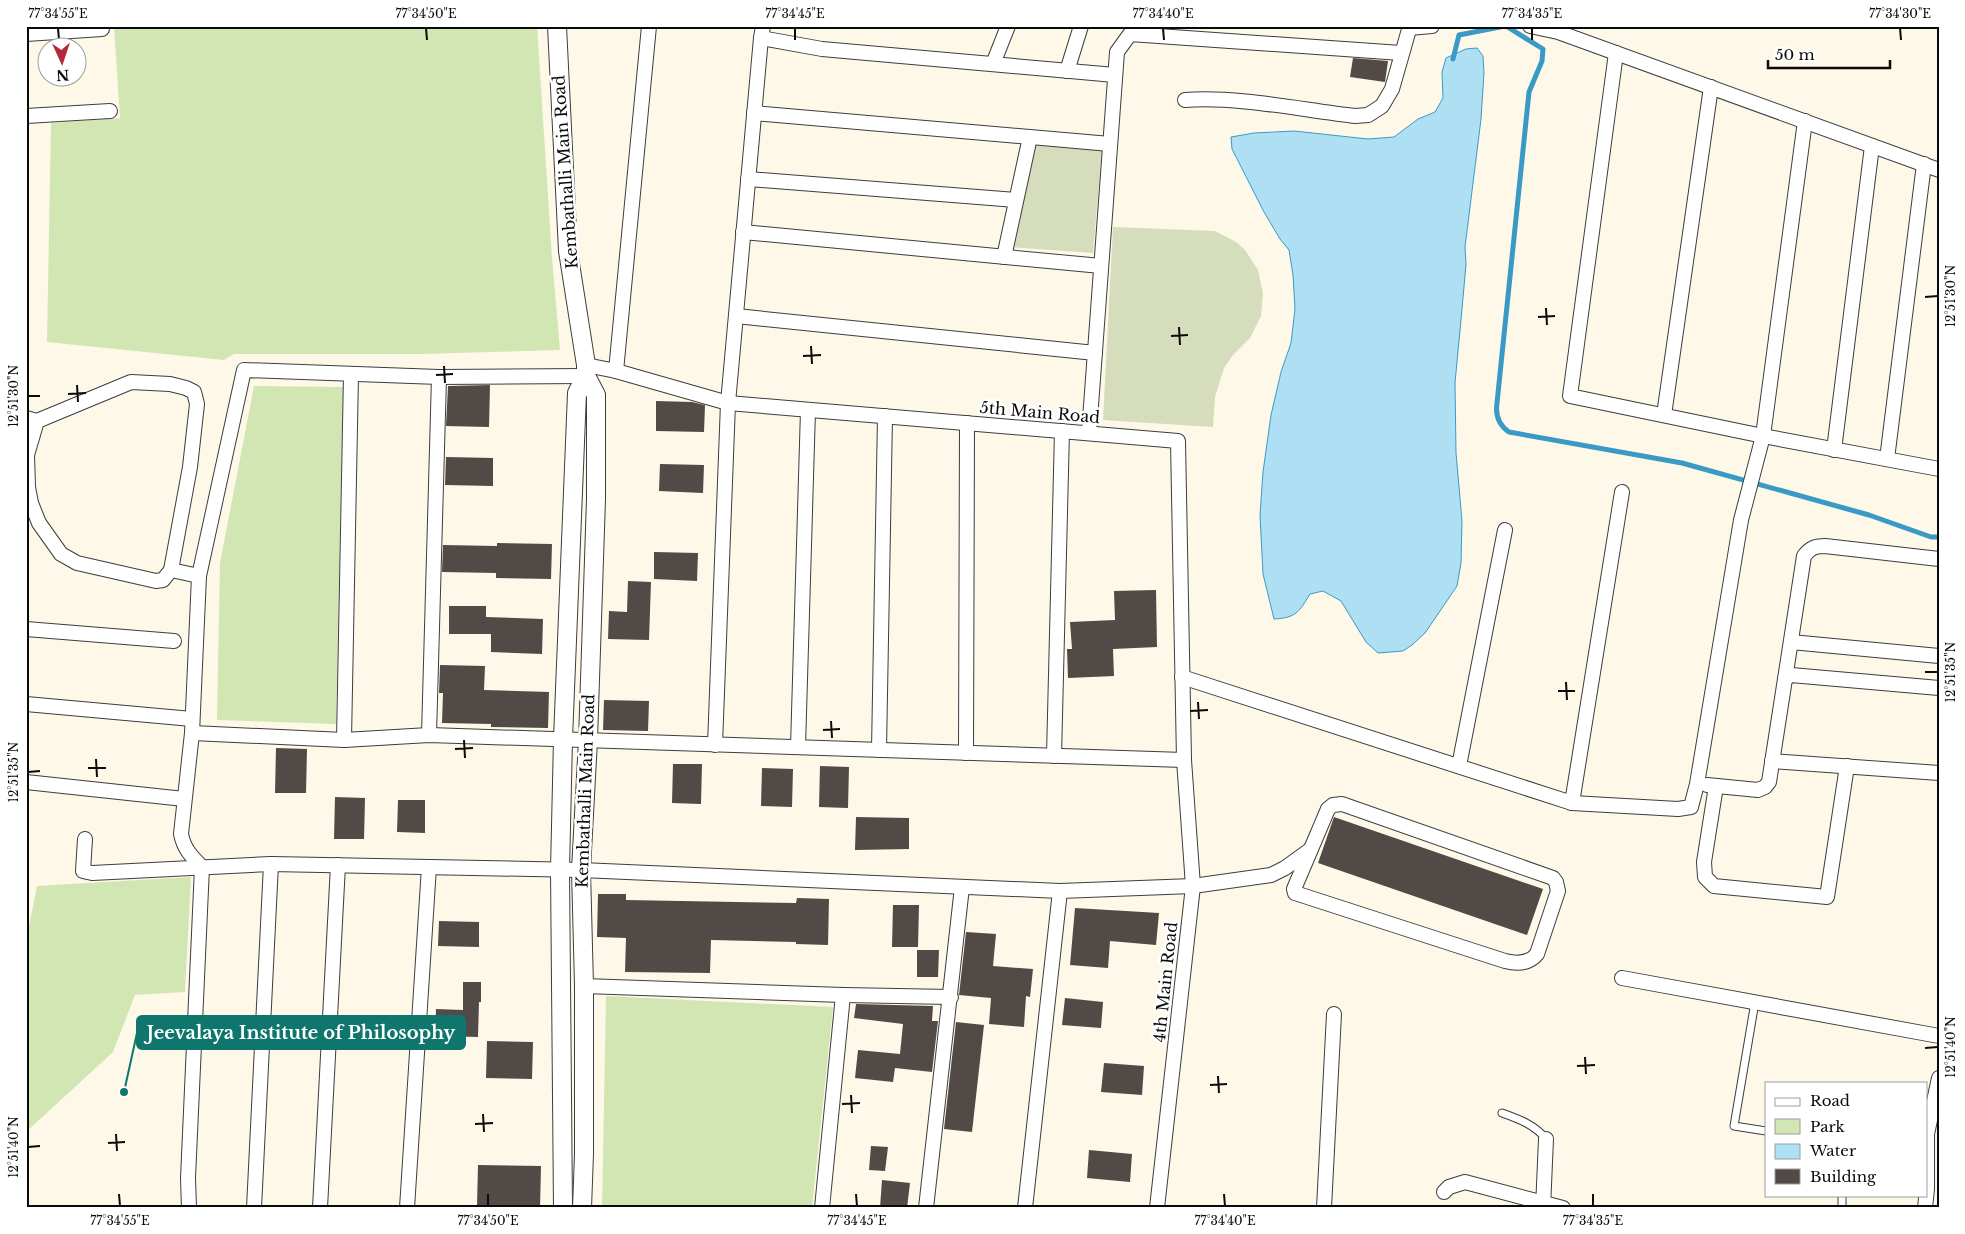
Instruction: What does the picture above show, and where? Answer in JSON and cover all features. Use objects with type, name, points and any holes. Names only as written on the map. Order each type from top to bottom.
[{"type":"street","name":"Kembathalli Main Road","points":[[557,26],[568,251],[586,370],[596,395],[596,499],[588,740],[581,870],[584,986],[584,1154],[582,1208]]},
{"type":"street","points":[[616,372],[649,26]]},
{"type":"street","points":[[993,64],[1008,26]]},
{"type":"street","points":[[1067,71],[1081,26]]},
{"type":"street","points":[[1185,100],[1202,98],[1355,116],[1368,115],[1382,106],[1392,89],[1410,27],[1432,26]]},
{"type":"street","points":[[1530,26],[1558,32],[1939,170]]},
{"type":"street","points":[[26,34],[102,29]]},
{"type":"street","points":[[714,745],[728,403],[762,32],[822,49],[1116,75]]},
{"type":"street","points":[[1089,433],[1117,52],[1130,34],[1401,53]]},
{"type":"street","points":[[1616,53],[1570,396],[1763,436],[1939,469]]},
{"type":"street","points":[[1664,416],[1711,87]]},
{"type":"street","points":[[26,116],[110,111]]},
{"type":"street","points":[[754,113],[1110,144]]},
{"type":"street","points":[[1182,677],[1572,803],[1686,809],[1691,807],[1697,784],[1741,520],[1763,436],[1805,121]]},
{"type":"street","points":[[1004,257],[1030,137]]},
{"type":"street","points":[[1834,450],[1872,146]]},
{"type":"street","points":[[1887,460],[1924,164]]},
{"type":"street","points":[[748,179],[1016,200]]},
{"type":"street","points":[[743,232],[1101,266]]},
{"type":"street","points":[[736,316],[1095,353]]},
{"type":"street","name":"5th Main Road","points":[[199,576],[244,370],[439,377],[586,370],[616,372],[728,403],[1178,441],[1184,760]]},
{"type":"street","name":"Kembathalli Main Road","points":[[563,1208],[560,870],[563,739],[577,393],[586,370]]},
{"type":"street","points":[[344,740],[351,374]]},
{"type":"street","points":[[429,735],[439,377]]},
{"type":"street","points":[[131,382],[170,384],[194,392],[198,404],[191,458],[171,570],[163,580],[77,563],[61,554],[39,522],[29,495],[27,455],[32,420],[131,382]]},
{"type":"street","points":[[798,748],[808,410]]},
{"type":"street","points":[[879,750],[884,416]]},
{"type":"street","points":[[966,753],[967,423]]},
{"type":"street","points":[[1054,756],[1062,431]]},
{"type":"street","points":[[1572,803],[1622,492]]},
{"type":"street","points":[[1459,766],[1505,530]]},
{"type":"street","points":[[1697,784],[1758,790],[1765,787],[1769,782],[1804,556],[1808,550],[1817,546],[1825,546],[1939,559]]},
{"type":"street","points":[[171,570],[199,576],[192,726],[181,834],[184,846],[190,856],[202,866]]},
{"type":"street","points":[[26,629],[174,641]]},
{"type":"street","points":[[1791,642],[1939,656]]},
{"type":"street","points":[[1785,680],[1791,675],[1798,674],[1939,688]]},
{"type":"street","points":[[26,704],[192,726],[344,740],[429,735],[1184,760]]},
{"type":"street","name":"4th Main Road","points":[[1157,1208],[1193,886],[1184,760]]},
{"type":"street","points":[[1772,761],[1939,773]]},
{"type":"street","points":[[1716,786],[1704,862],[1705,877],[1714,886],[1828,897],[1847,766]]},
{"type":"street","points":[[26,782],[184,798]]},
{"type":"street","points":[[85,839],[83,871],[92,873],[202,866],[338,865],[581,870],[1060,891],[1193,886],[1271,874],[1285,868],[1310,850],[1328,809],[1333,805],[1342,804],[1553,878],[1558,892],[1537,954],[1529,961],[1514,963],[1296,893],[1294,889],[1310,850]]},
{"type":"street","points":[[254,1208],[271,864]]},
{"type":"street","points":[[320,1208],[338,865]]},
{"type":"street","points":[[189,1208],[189,1159],[202,866]]},
{"type":"street","points":[[407,1208],[429,867]]},
{"type":"street","points":[[926,1208],[962,887]]},
{"type":"street","points":[[1025,1208],[1060,891]]},
{"type":"street","points":[[1622,978],[1939,1036]]},
{"type":"street","points":[[584,986],[951,997]]},
{"type":"street","points":[[822,1208],[843,995]]},
{"type":"street","points":[[1324,1208],[1334,1014]]},
{"type":"street","points":[[1928,1125],[1939,1078]]},
{"type":"street","points":[[1543,1205],[1546,1139]]},
{"type":"street","points":[[1925,1208],[1933,1189],[1928,1150]]},
{"type":"street","points":[[1444,1192],[1449,1187],[1465,1182],[1543,1205],[1563,1208]]},
{"type":"lane","points":[[1755,1002],[1734,1126],[1765,1131]]},
{"type":"lane","points":[[1502,1113],[1528,1123],[1546,1139]]},
{"type":"green space","points":[[114,26],[537,26],[560,350],[420,354],[234,354],[224,360],[47,342],[51,123],[120,118]]},
{"type":"green space","points":[[1036,143],[1102,149],[1093,253],[1009,247]]},
{"type":"green space","points":[[1113,227],[1215,231],[1236,242],[1245,250],[1258,270],[1263,293],[1261,316],[1250,338],[1233,355],[1224,368],[1215,397],[1213,427],[1103,420]]},
{"type":"green space","points":[[254,386],[343,387],[336,724],[217,720],[220,563]]},
{"type":"green space","points":[[191,877],[185,992],[135,995],[113,1052],[26,1132],[26,941],[37,886]]},
{"type":"green space","points":[[606,996],[833,1007],[812,1208],[602,1208]]},
{"type":"water","points":[[1477,48],[1483,56],[1484,73],[1481,119],[1465,247],[1466,264],[1455,383],[1456,453],[1462,521],[1461,563],[1457,586],[1425,633],[1403,651],[1378,653],[1366,642],[1341,601],[1323,591],[1310,594],[1296,613],[1274,619],[1263,574],[1260,515],[1263,472],[1271,415],[1281,372],[1291,343],[1295,309],[1293,275],[1289,250],[1264,212],[1232,149],[1231,137],[1254,133],[1294,131],[1368,139],[1394,137],[1418,119],[1435,112],[1443,98],[1442,72],[1446,58],[1466,49]]},
{"type":"building","points":[[1353,58],[1388,61],[1385,82],[1350,77]]},
{"type":"building","points":[[490,385],[489,427],[446,426],[448,386]]},
{"type":"building","points":[[656,401],[692,402],[705,405],[704,432],[656,431]]},
{"type":"building","points":[[446,457],[493,458],[493,486],[445,485]]},
{"type":"building","points":[[660,464],[704,465],[703,493],[659,491]]},
{"type":"building","points":[[497,543],[552,544],[551,579],[496,578],[496,573],[442,572],[443,545],[497,546]]},
{"type":"building","points":[[654,552],[698,553],[697,581],[654,579]]},
{"type":"building","points":[[628,581],[651,582],[649,640],[608,639],[609,611],[627,612]]},
{"type":"building","points":[[1156,590],[1157,647],[1113,649],[1114,676],[1068,678],[1067,649],[1072,649],[1070,622],[1115,620],[1114,591]]},
{"type":"building","points":[[449,606],[486,606],[486,617],[543,619],[542,654],[491,652],[491,634],[449,634]]},
{"type":"building","points":[[440,665],[485,666],[484,690],[549,692],[548,728],[491,727],[491,724],[442,723],[443,693],[439,693]]},
{"type":"building","points":[[604,700],[649,701],[648,731],[603,730]]},
{"type":"building","points":[[276,748],[307,749],[306,793],[275,793]]},
{"type":"building","points":[[673,764],[702,764],[701,804],[672,803]]},
{"type":"building","points":[[820,766],[849,767],[848,808],[819,807]]},
{"type":"building","points":[[762,768],[793,769],[792,807],[761,806]]},
{"type":"building","points":[[335,797],[365,798],[364,839],[334,839]]},
{"type":"building","points":[[398,800],[425,800],[425,833],[397,832]]},
{"type":"building","points":[[856,817],[909,818],[909,849],[855,850]]},
{"type":"building","points":[[1334,817],[1543,889],[1527,935],[1318,863]]},
{"type":"building","points":[[598,894],[626,894],[626,900],[796,903],[797,898],[829,899],[828,945],[796,944],[796,942],[711,940],[710,973],[625,972],[626,938],[597,937]]},
{"type":"building","points":[[893,905],[919,905],[918,947],[892,947]]},
{"type":"building","points":[[1075,908],[1159,913],[1156,945],[1110,941],[1108,968],[1070,965]]},
{"type":"building","points":[[439,921],[479,922],[479,947],[438,946]]},
{"type":"building","points":[[966,932],[996,934],[993,966],[1033,969],[1030,997],[1026,996],[1024,1027],[989,1024],[991,998],[959,995]]},
{"type":"building","points":[[917,950],[939,950],[938,977],[917,977]]},
{"type":"building","points":[[463,982],[481,982],[478,1037],[435,1036],[436,1009],[463,1010]]},
{"type":"building","points":[[1065,998],[1103,1002],[1101,1028],[1062,1025]]},
{"type":"building","points":[[856,1004],[933,1006],[932,1021],[938,1021],[932,1072],[895,1068],[893,1082],[855,1078],[858,1050],[900,1054],[903,1024],[854,1018]]},
{"type":"building","points":[[956,1022],[984,1025],[972,1132],[944,1129]]},
{"type":"building","points":[[487,1041],[533,1042],[532,1079],[486,1078]]},
{"type":"building","points":[[1104,1063],[1144,1066],[1142,1095],[1101,1092]]},
{"type":"building","points":[[871,1146],[888,1147],[885,1171],[869,1170]]},
{"type":"building","points":[[1089,1150],[1132,1154],[1130,1182],[1087,1178]]},
{"type":"building","points":[[478,1165],[541,1166],[540,1208],[477,1206]]},
{"type":"building","points":[[882,1180],[910,1183],[907,1208],[880,1208]]},
{"type":"waterway","points":[[1453,59],[1459,35],[1505,26]]},
{"type":"waterway","points":[[1506,26],[1543,49],[1542,61],[1529,92],[1497,408],[1497,416],[1503,426],[1509,432],[1682,463],[1869,515],[1931,537],[1939,537]]},
{"type":"place","name":"Jeevalaya Institute of Philosophy","points":[[124,1092]]}]
